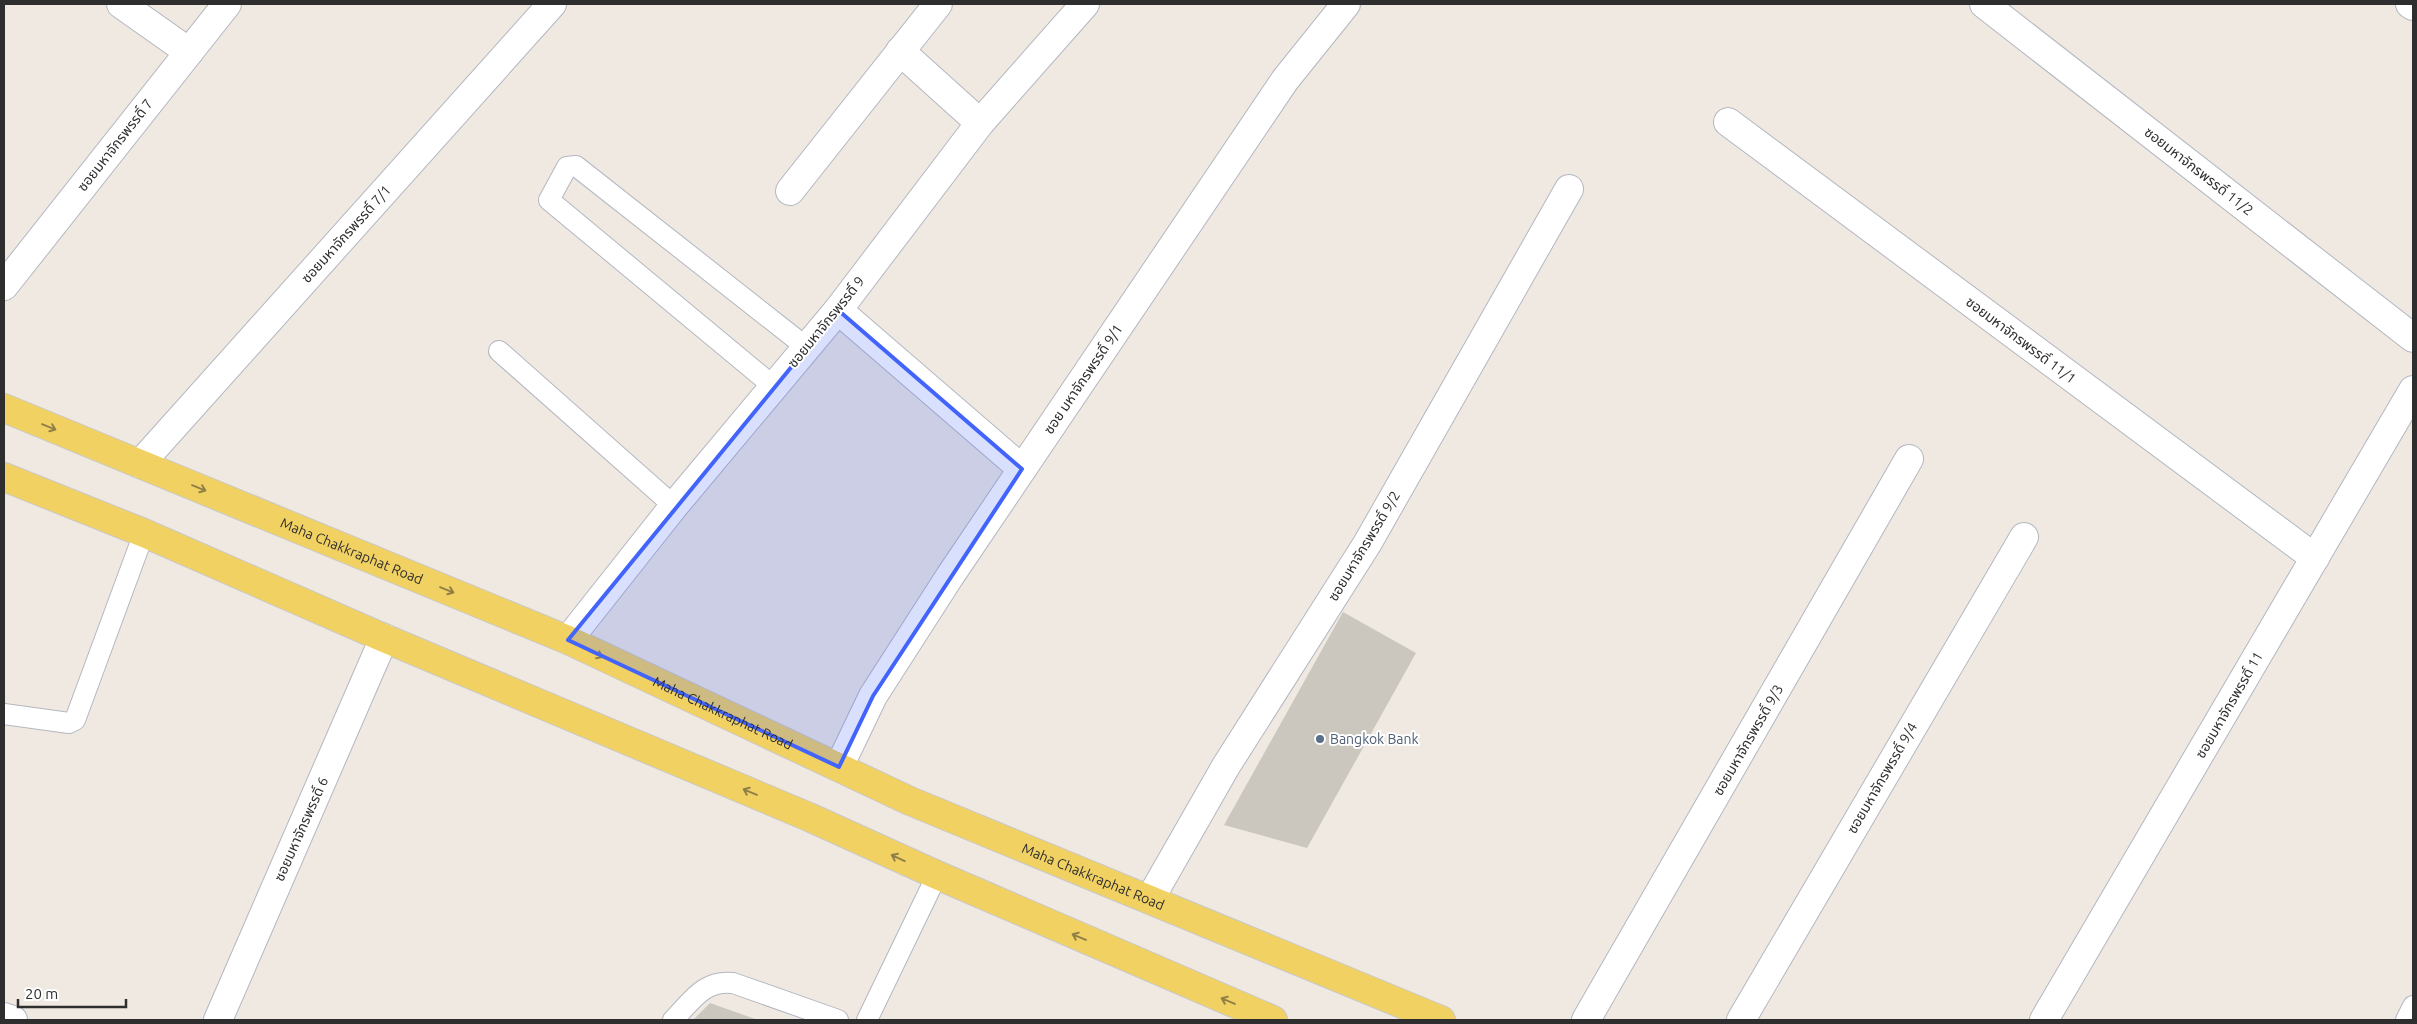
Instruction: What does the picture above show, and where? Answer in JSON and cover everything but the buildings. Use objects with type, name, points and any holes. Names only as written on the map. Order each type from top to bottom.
[{"type":"main road","name":"Maha Chakkraphat Road","points":[[4,408],[568,640],[910,801],[1441,1020]]},
{"type":"main road","points":[[4,477],[144,533],[384,638],[809,816],[936,875],[1273,1020]]},
{"type":"street","points":[[121,4],[188,52]]},
{"type":"street","name":"ซอยมหาจักรพรรดิ์ 7","points":[[4,286],[227,4]]},
{"type":"street","name":"ซอยมหาจักรพรรดิ์ 7/1","points":[[140,464],[552,4]]},
{"type":"street","points":[[790,191],[938,4]]},
{"type":"street","name":"ซอยมหาจักรพรรดิ์ 9","points":[[568,640],[674,506],[838,310],[980,123],[1085,4]]},
{"type":"street","name":"ซอย มหาจักรพรรดิ์ 9/1","points":[[839,767],[873,696],[1022,469],[1285,80],[1346,4]]},
{"type":"street","name":"ซอยมหาจักรพรรดิ์ 11/2","points":[[1984,4],[2413,338]]},
{"type":"street","points":[[900,52],[980,123]]},
{"type":"street","name":"ซอยมหาจักรพรรดิ์ 11/1","points":[[1728,122],[2315,558]]},
{"type":"street","name":"ซอยมหาจักรพรรดิ์ 9/2","points":[[1150,899],[1226,766],[1368,544],[1569,189]]},
{"type":"street","points":[[838,310],[1022,469]]},
{"type":"street","name":"ซอยมหาจักรพรรดิ์ 11","points":[[2044,1020],[2413,390]]},
{"type":"street","name":"ซอยมหาจักรพรรดิ์ 9/3","points":[[1586,1020],[1909,459]]},
{"type":"street","name":"ซอยมหาจักรพรรดิ์ 9/4","points":[[1741,1020],[2024,537]]},
{"type":"street","name":"ซอยมหาจักรพรรดิ์ 6","points":[[218,1020],[384,638]]},
{"type":"street","points":[[4,1017],[12,1020]]},
{"type":"lane","points":[[773,386],[549,200],[567,167],[576,166],[806,347]]},
{"type":"lane","points":[[498,351],[674,506]]},
{"type":"lane","points":[[4,714],[69,723],[74,720],[97,665],[144,533]]},
{"type":"lane","points":[[867,1020],[936,875]]},
{"type":"lane","points":[[673,1020],[706,986],[720,982],[733,983],[838,1020]]},
{"type":"lane","points":[[2406,1020],[2413,1006]]},
{"type":"highlighted area","points":[[838,310],[1022,469],[873,696],[839,767],[568,640]]},
{"type":"place","name":"Bangkok Bank","points":[[1320,739]]}]
